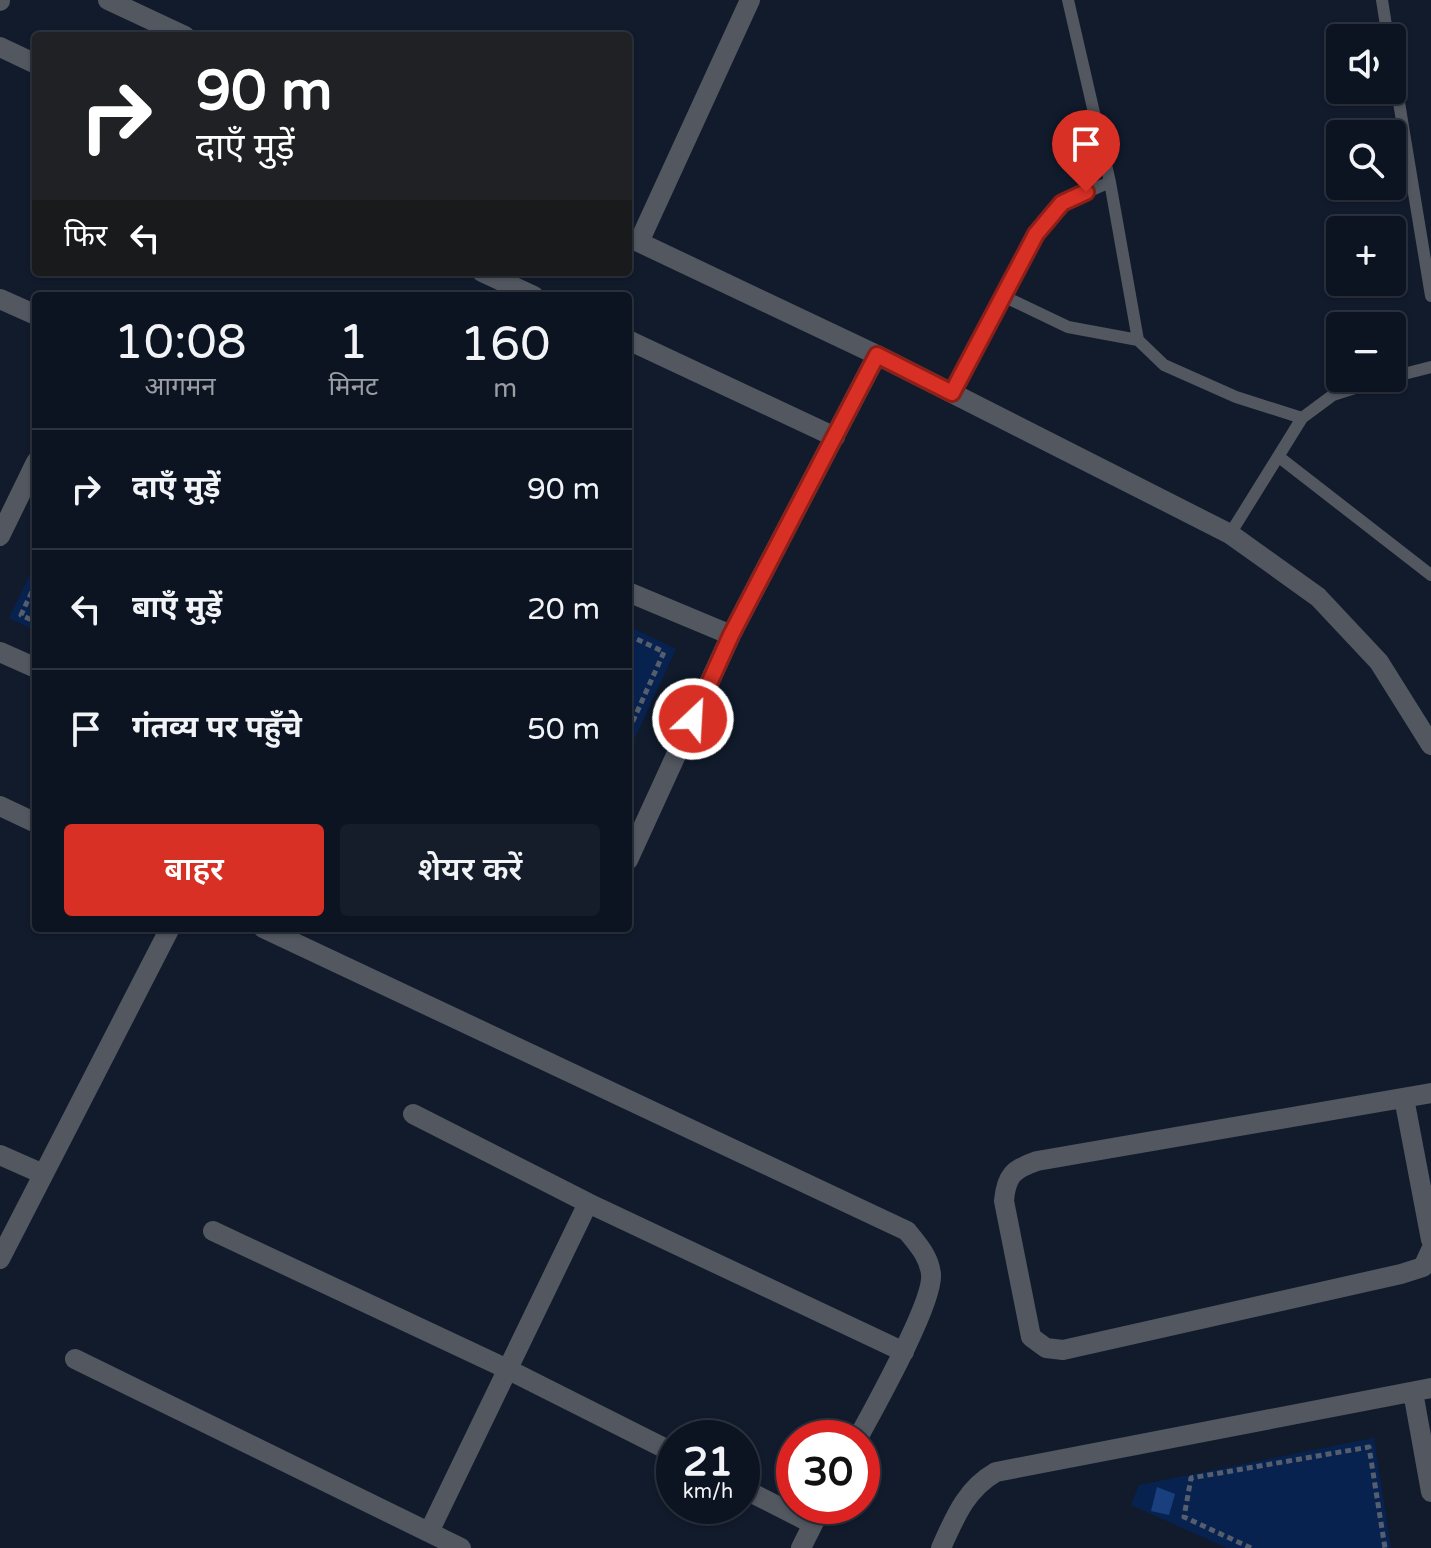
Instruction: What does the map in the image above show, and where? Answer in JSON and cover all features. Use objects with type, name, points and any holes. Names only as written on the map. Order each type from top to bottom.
[{"type":"street","points":[[108,0],[176,32]]},
{"type":"street","points":[[750,0],[633,239],[877,355],[1230,534],[1318,597],[1379,662],[1431,745]]},
{"type":"street","points":[[0,47],[32,62]]},
{"type":"street","points":[[491,276],[525,292]]},
{"type":"street","points":[[0,299],[32,313]]},
{"type":"street","points":[[632,342],[835,437]]},
{"type":"street","points":[[632,851],[731,635],[877,355]]},
{"type":"street","points":[[0,536],[32,470]]},
{"type":"street","points":[[632,594],[731,635]]},
{"type":"street","points":[[0,652],[32,666]]},
{"type":"street","points":[[0,806],[32,821]]},
{"type":"street","points":[[0,1259],[168,932]]},
{"type":"street","points":[[292,934],[907,1231],[928,1258],[932,1278],[904,1352],[868,1420]]},
{"type":"street","points":[[1431,1093],[1037,1161],[1017,1168],[1005,1181],[1004,1201],[1031,1337],[1046,1348],[1063,1350],[1401,1274],[1423,1267],[1431,1250]]},
{"type":"street","points":[[1404,1098],[1431,1240]]},
{"type":"street","points":[[413,1114],[588,1203],[904,1352]]},
{"type":"street","points":[[0,1155],[43,1174]]},
{"type":"street","points":[[429,1532],[588,1203]]},
{"type":"street","points":[[213,1231],[507,1369],[656,1444]]},
{"type":"street","points":[[75,1359],[461,1548]]},
{"type":"street","points":[[941,1548],[968,1495],[978,1482],[996,1472],[1422,1390],[1431,1492]]},
{"type":"street","points":[[801,1548],[813,1524]]},
{"type":"lane","points":[[1068,0],[1110,182],[1138,340]]},
{"type":"lane","points":[[1382,0],[1386,24]]},
{"type":"lane","points":[[1399,104],[1431,296]]},
{"type":"lane","points":[[952,393],[1036,234],[1062,203],[1110,182]]},
{"type":"lane","points":[[1003,296],[1068,327],[1138,340],[1164,365],[1236,397],[1302,418]]},
{"type":"lane","points":[[1406,373],[1431,367]]},
{"type":"lane","points":[[1230,534],[1302,418],[1333,395],[1342,392]]},
{"type":"lane","points":[[1279,457],[1431,575]]},
{"type":"path","points":[[32,592],[21,615],[32,620]]},
{"type":"path","points":[[632,637],[664,652],[632,723]]},
{"type":"path","points":[[1251,1548],[1184,1517],[1191,1478],[1369,1447],[1385,1548]]},
{"type":"shaded area","points":[[32,570],[32,629],[9,618]]},
{"type":"shaded area","points":[[632,628],[676,649],[632,744]]},
{"type":"shaded area","points":[[1374,1438],[1391,1548],[1227,1548],[1131,1505],[1139,1485]]},
{"type":"building","points":[[1157,1487],[1175,1494],[1169,1515],[1151,1511]]},
{"type":"route","points":[[693,719],[731,635],[877,355],[952,393],[1036,234],[1062,203],[1086,192]]}]
